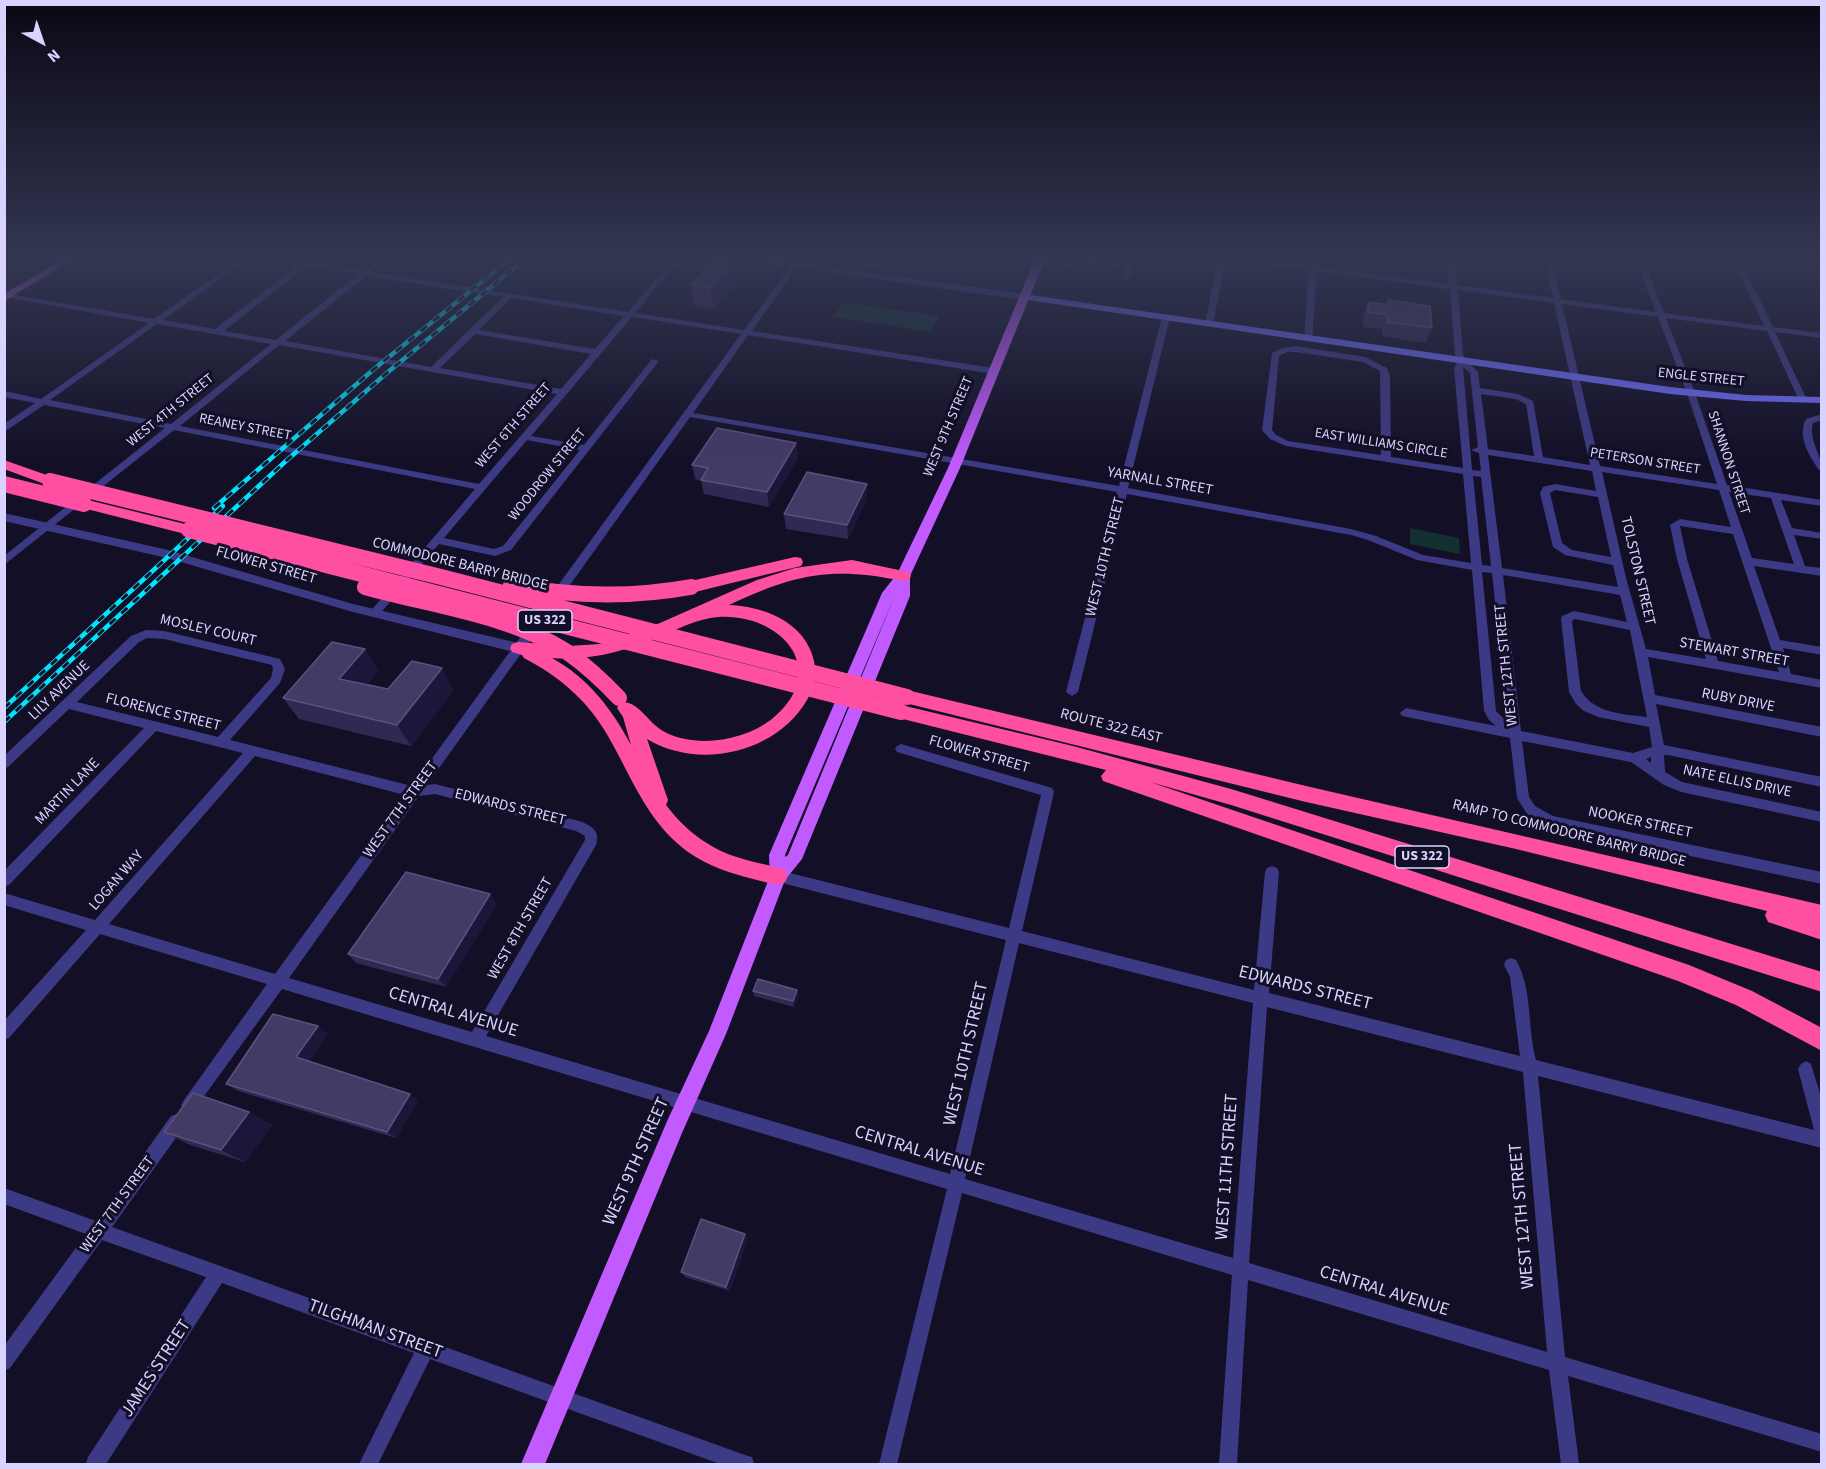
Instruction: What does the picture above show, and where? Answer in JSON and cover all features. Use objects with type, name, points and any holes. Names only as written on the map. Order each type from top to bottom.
[{"type":"highway","points":[[4,464],[50,481]]},
{"type":"highway","name":"COMMODORE BARRY BRIDGE","points":[[4,470],[441,577],[904,704]]},
{"type":"highway","name":"US 322","points":[[4,484],[904,704],[1019,742],[1073,753],[1231,797],[1821,982]]},
{"type":"highway","points":[[4,491],[84,504]]},
{"type":"highway","points":[[216,522],[547,592],[619,597],[691,587],[795,562],[826,561],[903,576]]},
{"type":"highway","points":[[189,530],[378,591],[528,632],[555,644],[579,659],[600,677],[641,725],[658,737],[679,745],[710,747],[742,742],[765,732],[784,718],[798,702],[806,684],[808,666],[799,642],[786,629],[760,615],[739,611],[716,611],[687,616]]},
{"type":"highway","points":[[518,648],[567,653],[622,644],[797,572],[830,567],[864,568]]},
{"type":"highway","points":[[518,648],[558,668],[591,698],[607,720],[646,792],[667,821],[704,852],[730,864],[778,876]]},
{"type":"highway","points":[[622,703],[636,729],[667,821]]},
{"type":"highway","name":"ROUTE 322 EAST","points":[[904,704],[1306,794]]},
{"type":"highway","points":[[1019,742],[1053,756],[1681,972],[1754,1003],[1821,1040]]},
{"type":"highway","points":[[1306,794],[1340,806],[1794,920],[1821,931]]},
{"type":"highway","name":"RAMP TO COMMODORE BARRY BRIDGE","points":[[1306,794],[1516,841],[1821,914]]},
{"type":"main road","name":"WEST 9TH STREET","points":[[533,1464],[675,1126],[726,1015],[778,876],[777,855],[889,593],[903,576],[956,461],[1012,328]]},
{"type":"main road","name":"ENGLE STREET","points":[[1231,328],[1691,393],[1821,400]]},
{"type":"street","points":[[4,429],[146,328]]},
{"type":"street","points":[[189,328],[562,392]]},
{"type":"street","points":[[217,332],[223,328]]},
{"type":"street","name":"WEST 4TH STREET","points":[[4,562],[297,328]]},
{"type":"street","points":[[433,370],[477,328]]},
{"type":"street","name":"WEST 6TH STREET","points":[[374,613],[618,328]]},
{"type":"street","points":[[716,328],[994,371]]},
{"type":"street","name":"WEST 7TH STREET","points":[[4,1362],[748,328]]},
{"type":"street","name":"WEST 10TH STREET","points":[[1072,692],[1163,328]]},
{"type":"street","points":[[1308,340],[1309,328]]},
{"type":"street","name":"WEST 12TH STREET","points":[[1457,328],[1459,354],[1462,361],[1474,372],[1514,734]]},
{"type":"street","name":"TOLSTON STREET","points":[[1565,328],[1632,627],[1641,651],[1659,750],[1657,758],[1659,773]]},
{"type":"street","name":"SHANNON STREET","points":[[1666,328],[1691,393],[1787,678]]},
{"type":"street","points":[[1753,328],[1821,336]]},
{"type":"street","points":[[1771,330],[1803,400]]},
{"type":"street","points":[[473,332],[597,352]]},
{"type":"street","name":"EAST WILLIAMS CIRCLE","points":[[1386,458],[1386,376],[1379,366],[1353,358],[1296,349],[1281,351],[1274,359],[1267,427],[1273,437],[1286,443],[1485,475]]},
{"type":"street","name":"WOODROW STREET","points":[[435,540],[495,553],[507,548],[655,361]]},
{"type":"street","name":"WEST 12TH STREET","points":[[1462,361],[1458,368],[1466,472],[1490,711],[1492,717],[1514,734]]},
{"type":"street","points":[[1476,390],[1518,397],[1530,403],[1539,459]]},
{"type":"street","name":"REANEY STREET","points":[[4,393],[480,487]]},
{"type":"street","name":"YARNALL STREET","points":[[686,414],[1350,532],[1372,538],[1421,558],[1624,592]]},
{"type":"street","points":[[1821,417],[1809,421],[1806,434],[1821,468]]},
{"type":"street","points":[[523,436],[587,448]]},
{"type":"street","name":"PETERSON STREET","points":[[1465,448],[1821,503]]},
{"type":"street","points":[[1602,495],[1555,487],[1546,489],[1545,493],[1557,545],[1569,553],[1617,562]]},
{"type":"street","points":[[1775,496],[1801,569]]},
{"type":"street","name":"FLOWER STREET","points":[[4,517],[168,554],[374,613],[518,648]]},
{"type":"street","points":[[1713,665],[1682,559],[1675,525],[1680,522],[1737,531]]},
{"type":"street","points":[[1787,531],[1821,536]]},
{"type":"street","points":[[1747,561],[1821,572]]},
{"type":"street","points":[[1632,627],[1574,615],[1566,618],[1575,692],[1583,705],[1590,709],[1654,723]]},
{"type":"street","name":"MOSLEY COURT","points":[[135,639],[146,634],[164,635],[276,662],[279,669],[276,680],[220,742]]},
{"type":"street","name":"LILY AVENUE","points":[[4,764],[135,639]]},
{"type":"street","points":[[1775,643],[1821,651]]},
{"type":"street","name":"STEWART STREET","points":[[1641,651],[1821,684]]},
{"type":"street","name":"RUBY DRIVE","points":[[1649,698],[1821,732]]},
{"type":"street","name":"FLORENCE STREET","points":[[67,704],[252,750]]},
{"type":"street","name":"NATE ELLIS DRIVE","points":[[1406,712],[1633,758],[1659,773],[1673,785],[1821,817]]},
{"type":"street","name":"MARTIN LANE","points":[[4,881],[154,726]]},
{"type":"street","name":"NOOKER STREET","points":[[1514,734],[1522,798],[1531,810],[1540,816],[1566,824],[1821,878]]},
{"type":"street","name":"FLOWER STREET","points":[[901,749],[1047,792]]},
{"type":"street","name":"EDWARDS STREET","points":[[252,750],[414,792],[435,789],[579,826],[591,833]]},
{"type":"street","name":"LOGAN WAY","points":[[4,1032],[98,928],[252,750]]},
{"type":"street","points":[[1633,758],[1659,750],[1821,782]]},
{"type":"street","name":"WEST 10TH STREET","points":[[888,1464],[1015,936],[1047,792]]},
{"type":"street","name":"WEST 8TH STREET","points":[[476,1040],[591,841],[591,833]]},
{"type":"street","name":"WEST 11TH STREET","points":[[1228,1464],[1250,1123],[1272,872]]},
{"type":"street","name":"EDWARDS STREET","points":[[778,876],[1821,1140]]},
{"type":"street","name":"CENTRAL AVENUE","points":[[4,899],[1821,1443]]},
{"type":"street","name":"WEST 12TH STREET","points":[[1511,965],[1516,976],[1525,1048],[1530,1066],[1557,1364],[1570,1464]]},
{"type":"street","points":[[1806,1070],[1821,1132]]},
{"type":"street","name":"TILGHMAN STREET","points":[[4,1196],[745,1464]]},
{"type":"street","name":"JAMES STREET","points":[[95,1464],[218,1274]]},
{"type":"street","points":[[368,1464],[425,1348]]},
{"type":"green space","points":[[902,328],[933,328],[931,332]]},
{"type":"green space","points":[[1410,528],[1459,538],[1460,554],[1410,544]]},
{"type":"building","points":[[717,428],[796,443],[767,492],[701,480],[708,468],[692,465]]},
{"type":"building","points":[[807,472],[867,484],[847,525],[784,514]]},
{"type":"building","points":[[332,642],[365,649],[339,679],[388,689],[412,661],[442,668],[397,725],[283,698]]},
{"type":"building","points":[[406,872],[490,894],[438,979],[348,954]]},
{"type":"building","points":[[758,979],[797,990],[793,1001],[753,991]]},
{"type":"building","points":[[273,1014],[318,1026],[296,1057],[410,1094],[387,1132],[226,1084]]},
{"type":"building","points":[[193,1093],[249,1112],[221,1150],[164,1132]]},
{"type":"building","points":[[701,1219],[745,1234],[726,1287],[681,1272]]},
{"type":"railway","points":[[214,508],[425,328]]},
{"type":"railway","points":[[4,722],[287,460],[442,328]]},
{"type":"railway","points":[[4,708],[223,506]]}]
